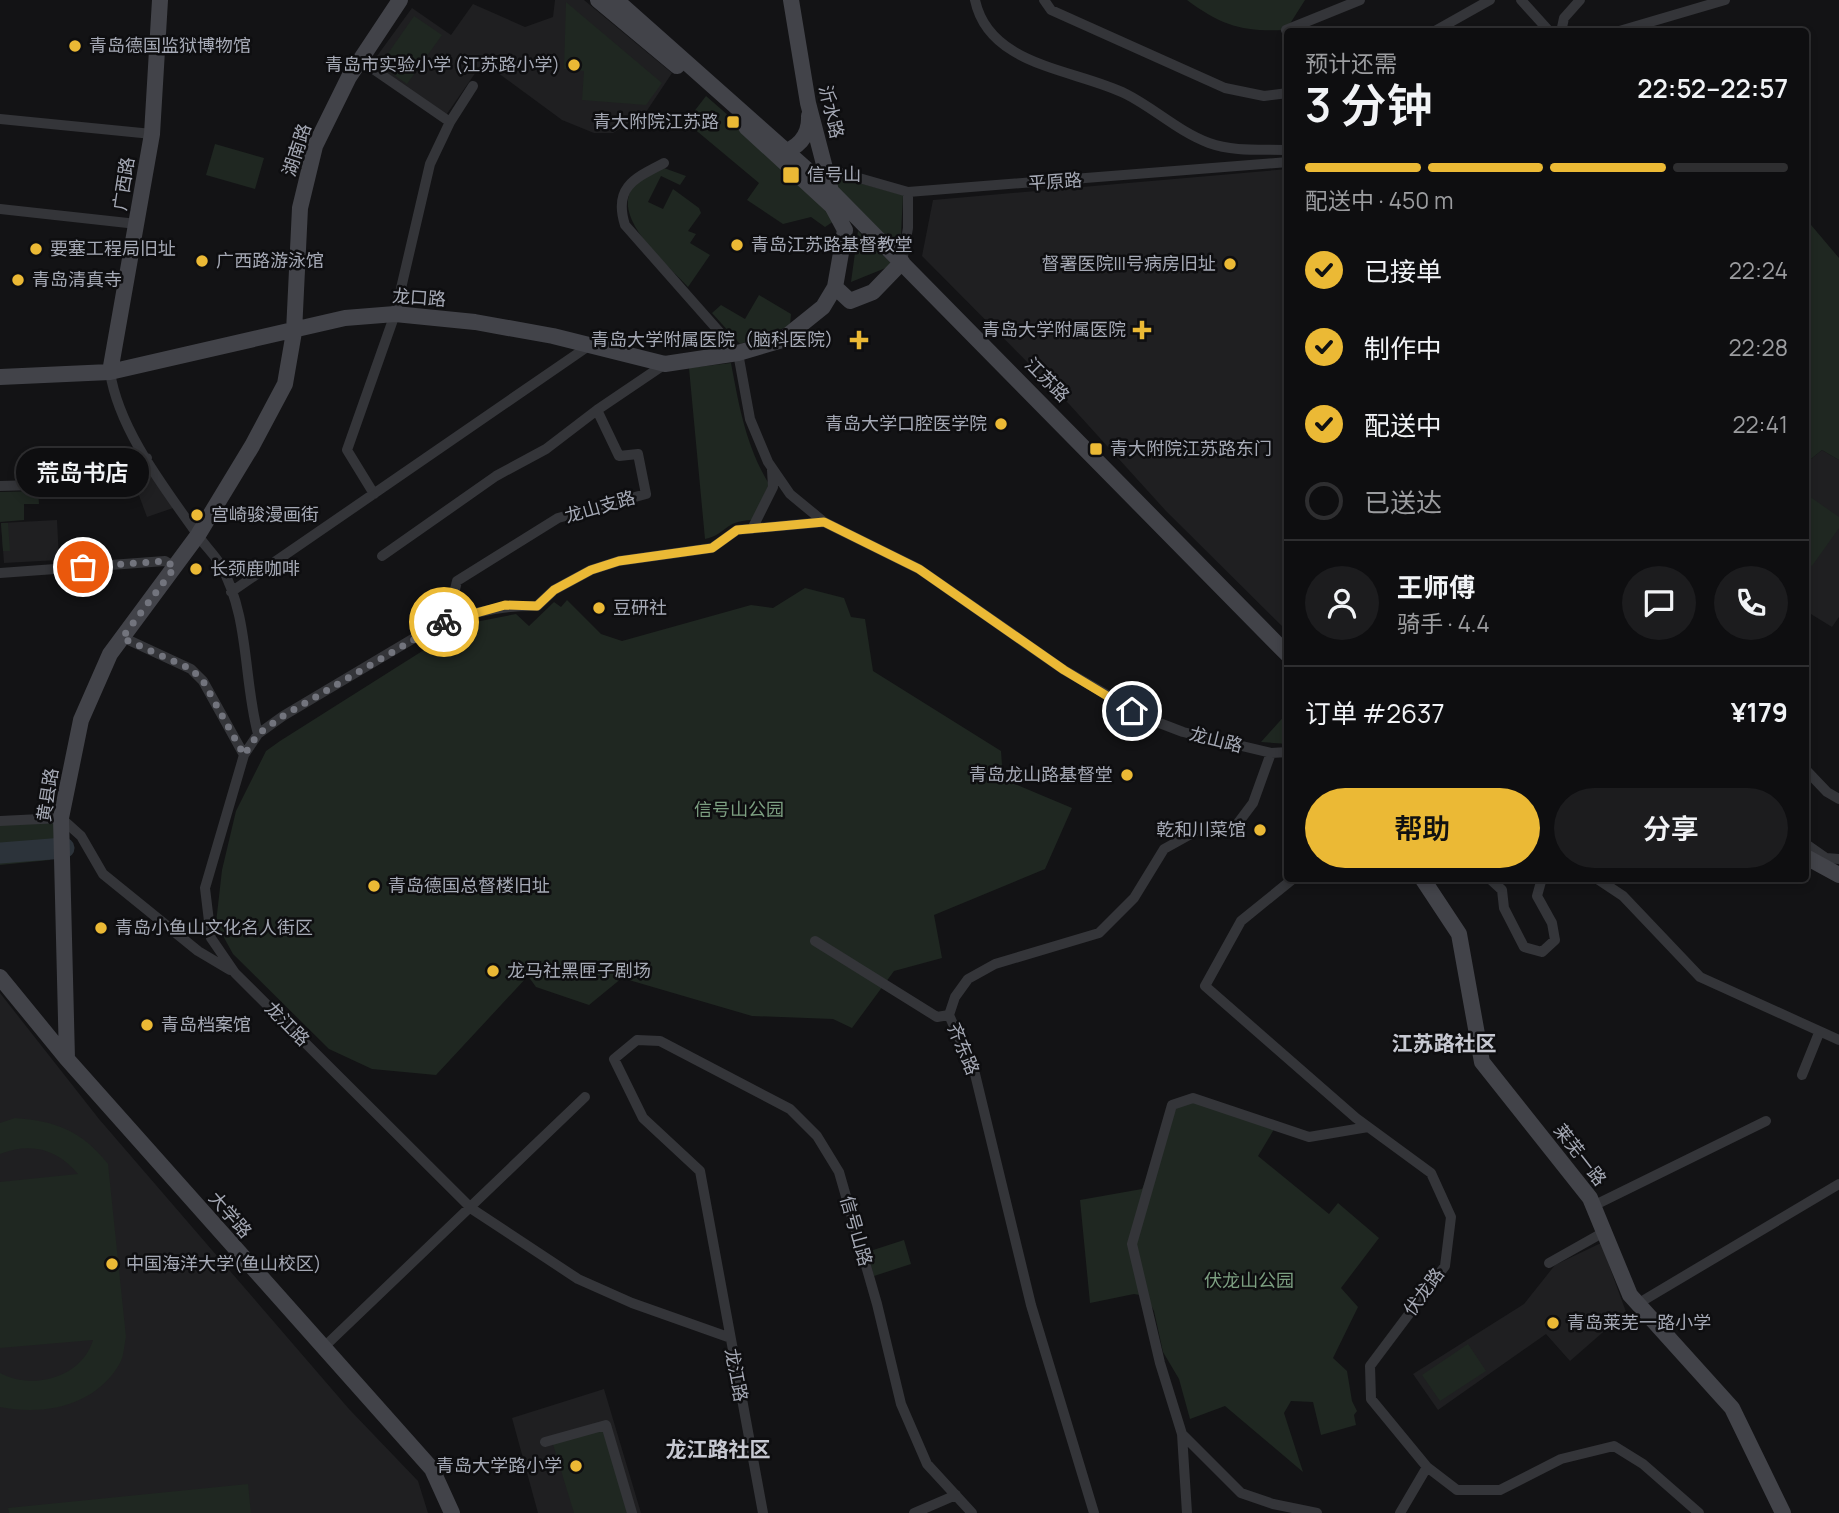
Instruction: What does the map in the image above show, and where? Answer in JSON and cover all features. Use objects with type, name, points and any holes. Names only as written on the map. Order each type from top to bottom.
[{"type":"main road","name":"广西路","points":[[110,372],[152,134],[160,0]]},
{"type":"main road","name":"湖南路","points":[[293,332],[300,208],[315,146],[360,60],[400,0]]},
{"type":"main road","name":"江苏路","points":[[598,0],[735,117],[777,147],[832,206],[845,230]]},
{"type":"main road","name":"江苏路","points":[[616,0],[777,147],[831,191],[1284,651]]},
{"type":"main road","name":"沂水路","points":[[791,0],[808,103],[824,168],[845,230]]},
{"type":"main road","points":[[777,147],[790,139],[802,124],[808,103]]},
{"type":"main road","points":[[845,230],[856,224],[867,227]]},
{"type":"main road","name":"龙口路","points":[[0,377],[110,372],[345,318],[395,314],[475,322],[590,345],[664,364],[738,353],[782,340],[822,307],[835,287],[845,230]]},
{"type":"main road","name":"龙口路","points":[[822,307],[850,301],[873,292],[902,262]]},
{"type":"main road","points":[[835,287],[850,301]]},
{"type":"main road","name":"黄县路","points":[[67,1059],[61,818],[81,720],[110,654],[198,535],[252,446],[285,384],[293,332]]},
{"type":"main road","points":[[1809,859],[1839,875]]},
{"type":"main road","name":"莱芜一路","points":[[1425,882],[1459,934],[1482,1062],[1593,1206],[1630,1294],[1732,1408],[1783,1513]]},
{"type":"main road","name":"大学路","points":[[0,977],[67,1059],[432,1469],[452,1513]]},
{"type":"street","points":[[975,0],[979,18],[1002,41],[1039,66],[1126,94],[1208,143],[1240,150],[1284,150]]},
{"type":"street","points":[[1044,0],[1051,10],[1225,88],[1264,96],[1284,94]]},
{"type":"street","points":[[1291,28],[1360,0]]},
{"type":"street","points":[[1440,28],[1490,0]]},
{"type":"street","points":[[1521,0],[1546,28]]},
{"type":"street","points":[[1562,28],[1564,18],[1580,0]]},
{"type":"street","points":[[1630,28],[1726,0]]},
{"type":"street","points":[[360,60],[450,122]]},
{"type":"street","points":[[374,495],[347,450],[395,314],[430,164],[450,122],[473,86]]},
{"type":"street","points":[[0,119],[152,134]]},
{"type":"street","name":"平原路","points":[[824,168],[908,192],[1284,162]]},
{"type":"street","points":[[664,163],[636,178],[623,193],[620,211],[625,225],[738,353]]},
{"type":"street","points":[[902,262],[908,228],[908,192]]},
{"type":"street","points":[[0,209],[136,224]]},
{"type":"street","points":[[231,592],[590,345]]},
{"type":"street","name":"龙山路","points":[[738,353],[750,419],[772,470],[790,494],[824,522],[919,569],[1064,670],[1132,711],[1183,732],[1270,753],[1284,752]]},
{"type":"street","points":[[382,556],[496,476],[546,449],[664,364]]},
{"type":"street","points":[[110,372],[114,396],[147,458],[220,565],[246,638],[248,700],[258,734],[283,716],[436,625],[462,615],[505,605],[537,606],[554,590],[591,570],[635,557],[712,548],[737,530],[824,522]]},
{"type":"street","name":"龙山支路","points":[[462,615],[453,598],[457,581],[558,518],[646,494],[638,454],[619,456],[597,410]]},
{"type":"street","points":[[0,486],[68,484],[93,480],[147,458]]},
{"type":"street","points":[[752,529],[773,487],[772,470]]},
{"type":"street","points":[[0,573],[165,561],[175,567]]},
{"type":"street","points":[[122,638],[191,669],[203,681],[244,755]]},
{"type":"street","name":"龙江路","points":[[258,734],[244,755],[205,888],[211,938],[235,973],[472,1209],[578,1279],[632,1303],[729,1337],[763,1513]]},
{"type":"street","name":"齐东路","points":[[1094,1513],[1031,1305],[975,1074],[949,1015],[955,997],[968,979],[995,964],[1099,933],[1134,898],[1164,849],[1200,829],[1235,827],[1253,803],[1270,753]]},
{"type":"street","points":[[1809,773],[1827,792],[1839,799]]},
{"type":"street","points":[[0,821],[61,818],[81,836],[103,874],[198,951],[235,973]]},
{"type":"street","points":[[1809,846],[1826,858],[1839,859]]},
{"type":"street","name":"伏龙路","points":[[1289,882],[1241,921],[1205,986],[1368,1127],[1431,1173],[1451,1217],[1445,1266],[1370,1366],[1371,1399],[1427,1467],[1457,1490],[1500,1490],[1561,1459],[1614,1446],[1643,1464],[1699,1513]]},
{"type":"street","points":[[1493,882],[1502,890],[1504,908],[1524,947],[1542,953],[1550,948],[1555,940],[1552,923],[1537,896],[1541,882]]},
{"type":"street","points":[[1602,882],[1623,896],[1700,977],[1839,1040]]},
{"type":"street","points":[[815,941],[937,1017],[949,1015]]},
{"type":"street","points":[[1802,1075],[1819,1033]]},
{"type":"street","name":"信号山路","points":[[729,1337],[700,1171],[643,1118],[614,1059],[638,1040],[660,1041],[790,1109],[817,1136],[839,1172],[877,1304],[901,1404],[927,1464],[972,1513]]},
{"type":"street","points":[[324,1348],[472,1209],[585,1097]]},
{"type":"street","points":[[1187,1513],[1182,1434],[1160,1363],[1132,1244],[1172,1105],[1193,1098],[1309,1137],[1368,1127]]},
{"type":"street","points":[[1593,1206],[1766,1121]]},
{"type":"street","points":[[1639,1303],[1839,1184]]},
{"type":"street","points":[[1549,1263],[1604,1232]]},
{"type":"street","points":[[545,1442],[606,1425],[632,1513]]},
{"type":"street","points":[[1182,1434],[1241,1493],[1273,1504],[1317,1513]]},
{"type":"street","points":[[1401,1513],[1427,1467]]},
{"type":"street","points":[[914,1513],[956,1495]]},
{"type":"shaded area","name":"青岛市实验小学 (江苏路小学)","points":[[555,0],[584,0],[672,73],[646,112],[613,133],[594,133],[562,120],[483,62],[444,118],[369,67],[412,8],[451,35],[473,4],[525,27],[553,17]]},
{"type":"shaded area","name":"青岛大学附属医院","points":[[1284,169],[1284,628],[1166,511],[1069,404],[922,256],[933,200]]},
{"type":"shaded area","points":[[1822,450],[1839,460],[1839,617],[1832,627],[1809,613],[1809,461]]},
{"type":"shaded area","points":[[145,464],[176,507],[147,517],[130,471]]},
{"type":"shaded area","points":[[57,520],[59,560],[4,563],[1,523]]},
{"type":"shaded area","name":"中国海洋大学(鱼山校区)","points":[[0,993],[99,1119],[349,1409],[418,1481],[428,1513],[0,1513]]},
{"type":"shaded area","name":"青岛莱芜一路小学","points":[[1601,1243],[1626,1312],[1570,1361],[1546,1334],[1438,1410],[1413,1374],[1524,1304],[1555,1265]]},
{"type":"shaded area","name":"青岛大学路小学","points":[[604,1389],[641,1513],[538,1513],[512,1418]]},
{"type":"green space","points":[[1187,0],[1305,0],[1284,30],[1257,30],[1234,26],[1211,16]]},
{"type":"green space","points":[[566,2],[662,83],[646,105],[582,100],[584,71],[564,69]]},
{"type":"green space","points":[[414,16],[442,35],[407,84],[380,65]]},
{"type":"green space","points":[[706,96],[823,198],[834,221],[825,227],[811,217],[783,224],[747,200],[759,183],[686,122]]},
{"type":"green space","points":[[215,144],[264,158],[255,189],[206,175]]},
{"type":"green space","points":[[664,168],[686,176],[680,185],[661,176],[648,202],[663,209],[673,189],[699,208],[701,213],[688,231],[696,234],[690,243],[710,255],[688,287],[642,237],[628,207],[630,193],[639,181]]},
{"type":"green space","points":[[837,177],[903,195],[900,254],[836,192]]},
{"type":"green space","points":[[1809,223],[1839,258],[1839,460],[1822,450],[1809,461]]},
{"type":"green space","points":[[858,231],[893,265],[851,282]]},
{"type":"green space","points":[[759,295],[791,314],[790,326],[740,344],[712,313],[721,305],[745,319]]},
{"type":"green space","points":[[731,363],[749,440],[769,484],[752,520],[730,525],[705,539],[689,368]]},
{"type":"green space","points":[[38,491],[39,504],[24,504],[24,520],[0,522],[0,492]]},
{"type":"green space","points":[[1809,496],[1839,517],[1839,528],[1812,566],[1809,564]]},
{"type":"green space","points":[[1,523],[8,523],[10,551],[3,551]]},
{"type":"green space","name":"信号山公园","points":[[805,588],[844,598],[851,617],[865,619],[873,671],[1001,751],[1003,779],[1072,808],[1045,869],[934,915],[942,958],[894,971],[852,1028],[833,1019],[752,1016],[622,978],[589,1005],[536,987],[528,976],[436,1075],[372,1069],[329,1049],[233,954],[216,923],[222,870],[236,811],[266,751],[280,741],[465,624],[516,614],[529,626],[554,602],[561,607],[567,600],[601,634],[622,641],[751,605],[773,608]]},
{"type":"green space","points":[[1284,716],[1284,744],[1261,742]]},
{"type":"green space","points":[[58,821],[50,860],[0,865],[0,825]]},
{"type":"green space","name":"伏龙山公园","points":[[1180,1099],[1276,1126],[1258,1156],[1329,1214],[1338,1203],[1379,1238],[1341,1288],[1358,1307],[1333,1358],[1347,1371],[1352,1401],[1357,1411],[1354,1415],[1356,1425],[1321,1435],[1313,1402],[1291,1401],[1284,1413],[1303,1472],[1225,1406],[1190,1419],[1179,1379],[1163,1352],[1154,1311],[1146,1296],[1134,1294],[1090,1303],[1080,1200],[1142,1189]]},
{"type":"green space","points":[[15,1118],[56,1125],[67,1130],[88,1143],[108,1164],[126,1337],[120,1363],[110,1378],[97,1389],[68,1404],[34,1410],[0,1407],[0,1373],[27,1381],[55,1377],[79,1363],[93,1340],[0,1348],[0,1182],[78,1174],[70,1165],[43,1150],[11,1150],[0,1154],[0,1123]]},
{"type":"green space","points":[[904,1240],[911,1264],[874,1276],[867,1252]]},
{"type":"green space","points":[[1468,1344],[1486,1371],[1440,1401],[1422,1375]]},
{"type":"green space","points":[[606,1425],[632,1513],[574,1513],[552,1441]]},
{"type":"green space","points":[[248,1484],[251,1513],[9,1513],[8,1508]]},
{"type":"waterway","points":[[0,853],[64,848]]},
{"type":"way so far","points":[[83,567],[165,561],[175,567],[122,638],[191,669],[203,681],[244,755],[258,734],[283,716],[444,622]]},
{"type":"place","name":"青岛德国监狱博物馆","points":[[75,46]]},
{"type":"place","name":"青岛市实验小学 (江苏路小学)","points":[[574,65]]},
{"type":"place","name":"青大附院江苏路","points":[[733,122]]},
{"type":"place","name":"信号山","points":[[791,175]]},
{"type":"place","name":"青岛江苏路基督教堂","points":[[737,245]]},
{"type":"place","name":"要塞工程局旧址","points":[[36,249]]},
{"type":"place","name":"广西路游泳馆","points":[[202,261]]},
{"type":"place","name":"督署医院III号病房旧址","points":[[1230,264]]},
{"type":"place","name":"青岛清真寺","points":[[18,280]]},
{"type":"place","name":"青岛大学附属医院","points":[[1142,330]]},
{"type":"place","name":"青岛大学附属医院（脑科医院）","points":[[859,340]]},
{"type":"place","name":"青岛大学口腔医学院","points":[[1001,424]]},
{"type":"place","name":"青大附院江苏路东门","points":[[1096,449]]},
{"type":"place","name":"宫崎骏漫画街","points":[[197,515]]},
{"type":"place","name":"荒岛书店","points":[[83,567]]},
{"type":"place","name":"长颈鹿咖啡","points":[[196,569]]},
{"type":"place","name":"豆研社","points":[[599,608]]},
{"type":"place","name":"青岛龙山路基督堂","points":[[1127,775]]},
{"type":"place","name":"乾和川菜馆","points":[[1260,830]]},
{"type":"place","name":"青岛德国总督楼旧址","points":[[374,886]]},
{"type":"place","name":"青岛小鱼山文化名人街区","points":[[101,928]]},
{"type":"place","name":"龙马社黑匣子剧场","points":[[493,971]]},
{"type":"place","name":"青岛档案馆","points":[[147,1025]]},
{"type":"place","name":"中国海洋大学(鱼山校区)","points":[[112,1264]]},
{"type":"place","name":"青岛莱芜一路小学","points":[[1553,1323]]},
{"type":"place","name":"青岛大学路小学","points":[[576,1466]]},
{"type":"district","name":"江苏路社区","points":[[1444,1044]]},
{"type":"district","name":"龙江路社区","points":[[718,1450]]},
{"type":"route","points":[[444,622],[505,605],[537,606],[554,590],[591,570],[635,557],[679,554],[712,548],[737,530],[824,522],[919,569],[1064,670],[1132,711]]}]
